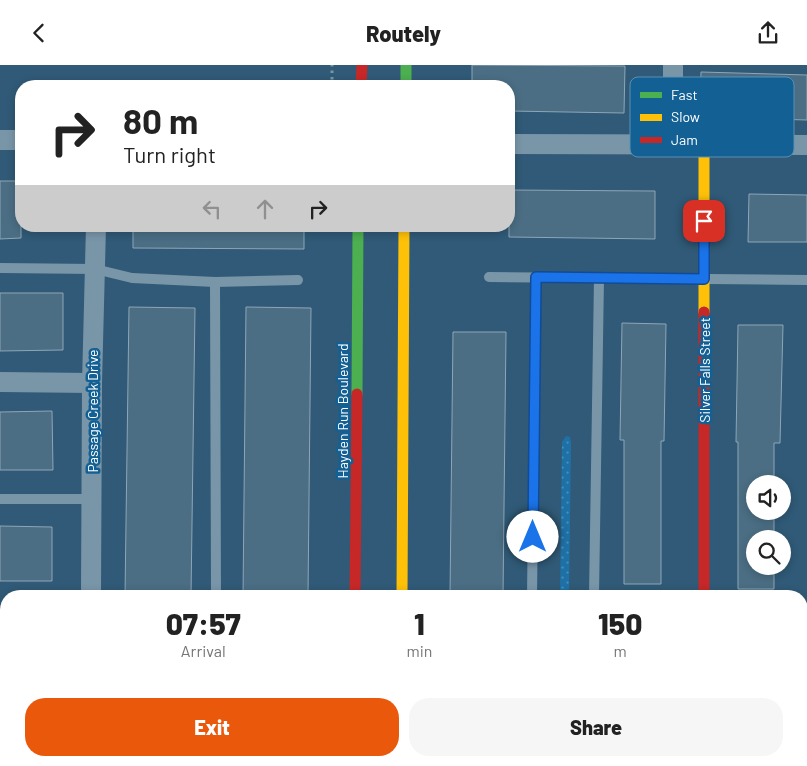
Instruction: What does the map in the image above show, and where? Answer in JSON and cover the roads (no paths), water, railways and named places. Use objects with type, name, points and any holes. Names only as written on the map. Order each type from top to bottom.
[{"type":"main road","points":[[361,80],[362,65]]},
{"type":"main road","points":[[406,65],[406,80]]},
{"type":"main road","name":"Silver Falls Street","points":[[704,157],[704,590]]},
{"type":"main road","name":"Hayden Run Boulevard","points":[[356,590],[358,232]]},
{"type":"main road","points":[[402,590],[404,232]]},
{"type":"street","points":[[0,140],[15,140]]},
{"type":"street","points":[[515,144],[630,144]]},
{"type":"street","points":[[794,145],[807,145]]},
{"type":"street","name":"Passage Creek Drive","points":[[91,590],[92,383],[96,232]]},
{"type":"street","points":[[0,383],[92,383]]},
{"type":"lane","points":[[0,268],[95,269],[132,278],[214,282],[298,280]]},
{"type":"lane","points":[[488,277],[807,280]]},
{"type":"lane","points":[[532,590],[536,277]]},
{"type":"lane","points":[[594,590],[599,278]]},
{"type":"lane","points":[[214,282],[216,590]]},
{"type":"lane","points":[[0,499],[92,499]]}]
